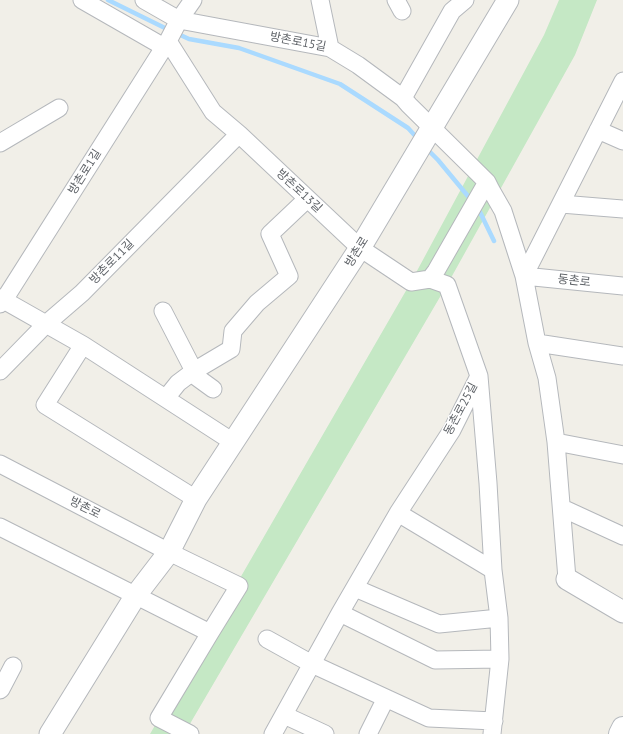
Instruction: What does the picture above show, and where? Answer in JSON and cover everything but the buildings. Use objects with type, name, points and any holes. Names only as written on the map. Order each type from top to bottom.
[{"type":"main road","points":[[620,734],[623,728]]},
{"type":"street","name":"방촌로13길","points":[[82,0],[167,42],[213,112],[239,134],[360,248],[411,282],[433,275]]},
{"type":"street","name":"방촌로15길","points":[[144,0],[179,20],[330,48],[358,65],[403,98],[487,182],[490,190],[503,211],[524,276],[537,343],[547,378],[556,442],[567,579]]},
{"type":"street","points":[[179,20],[194,0]]},
{"type":"street","points":[[320,0],[330,48]]},
{"type":"street","points":[[403,98],[452,11],[465,0]]},
{"type":"street","name":"방촌로","points":[[50,734],[136,595],[169,552],[196,499],[360,248],[508,0]]},
{"type":"street","name":"방촌로1길","points":[[1,300],[167,42],[179,20]]},
{"type":"street","points":[[524,276],[623,81]]},
{"type":"street","points":[[0,143],[59,108]]},
{"type":"street","points":[[598,130],[623,141]]},
{"type":"street","name":"방촌로11길","points":[[0,371],[46,324],[82,293],[239,134]]},
{"type":"street","points":[[479,376],[447,285],[433,275],[487,182]]},
{"type":"street","points":[[166,398],[178,383],[231,349],[233,331],[257,303],[289,276],[270,234],[308,199]]},
{"type":"street","points":[[561,204],[623,209]]},
{"type":"street","name":"동촌로","points":[[524,276],[623,286]]},
{"type":"street","points":[[1,300],[83,345],[233,442]]},
{"type":"street","points":[[163,311],[193,372],[213,389]]},
{"type":"street","points":[[537,343],[623,356]]},
{"type":"street","points":[[83,345],[45,405],[196,499]]},
{"type":"street","name":"동촌로25길","points":[[479,376],[499,618],[500,659],[493,727]]},
{"type":"street","name":"동촌로25길","points":[[274,734],[340,613],[398,513],[452,430],[479,376]]},
{"type":"street","points":[[556,442],[623,455]]},
{"type":"street","name":"방촌로","points":[[0,464],[169,552],[239,586],[159,718],[190,734]]},
{"type":"street","points":[[562,508],[623,536]]},
{"type":"street","points":[[398,513],[494,570]]},
{"type":"street","points":[[0,527],[210,632]]},
{"type":"street","points":[[567,579],[623,612]]},
{"type":"street","points":[[355,588],[439,624],[499,618]]},
{"type":"street","points":[[340,613],[435,660],[500,659]]},
{"type":"street","points":[[266,639],[312,664],[429,718],[493,727]]},
{"type":"street","points":[[0,690],[2,689],[13,666]]},
{"type":"street","points":[[368,734],[386,698]]},
{"type":"street","points":[[284,715],[325,734]]},
{"type":"green space","points":[[559,0],[597,0],[575,55],[447,285],[184,734],[150,734],[411,282],[544,35]]},
{"type":"waterway","points":[[108,0],[169,30]]},
{"type":"waterway","points":[[176,33],[189,39],[239,48],[340,84],[408,128],[418,139]]},
{"type":"waterway","points":[[426,148],[472,201]]},
{"type":"waterway","points":[[477,207],[494,241]]}]
